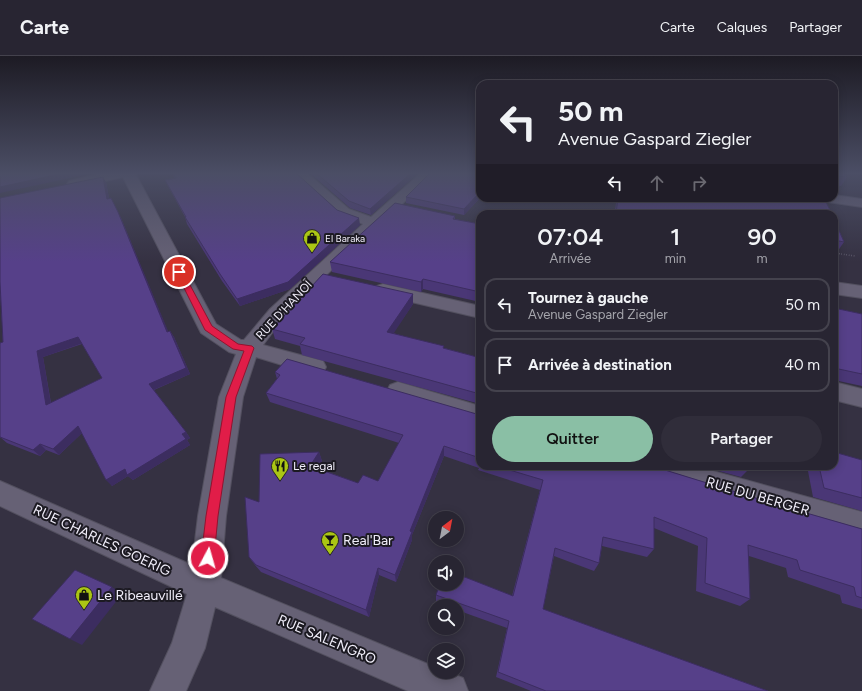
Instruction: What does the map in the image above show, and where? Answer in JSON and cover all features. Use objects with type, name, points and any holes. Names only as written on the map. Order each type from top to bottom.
[{"type":"street","points":[[143,203],[208,328],[236,347],[249,348],[334,373]]},
{"type":"street","points":[[333,203],[344,212],[374,223]]},
{"type":"street","name":"RUE D'HANOÏ","points":[[168,691],[188,648],[205,586],[212,516],[231,397],[249,348],[277,313],[316,275],[396,203]]},
{"type":"street","points":[[392,206],[410,210]]},
{"type":"street","points":[[316,275],[338,280]]},
{"type":"street","points":[[368,287],[476,311]]},
{"type":"street","points":[[838,289],[862,292]]},
{"type":"street","points":[[380,386],[476,414]]},
{"type":"street","points":[[838,393],[862,398]]},
{"type":"street","name":"RUE DU BERGER","points":[[668,470],[862,526]]},
{"type":"street","name":"RUE CHARLES GOERIG","points":[[0,493],[205,586]]},
{"type":"street","name":"RUE SALENGRO","points":[[205,586],[450,691]]},
{"type":"path","points":[[838,254],[855,256]]},
{"type":"building","points":[[0,203],[113,203],[167,332],[170,331],[186,368],[149,384],[186,432],[182,434],[186,439],[127,475],[125,469],[106,480],[78,426],[53,449],[40,444],[33,450],[0,437],[0,343],[3,342],[0,282]],"holes":[[[78,337],[102,378],[46,405],[37,351]]]},
{"type":"building","points":[[178,203],[329,203],[337,210],[359,218],[288,282],[237,299],[220,274]]},
{"type":"building","points":[[353,203],[377,203],[370,209]]},
{"type":"building","points":[[395,203],[455,216],[453,219],[476,223],[476,291],[423,279],[421,282],[330,262]]},
{"type":"building","points":[[433,203],[470,203],[464,209]]},
{"type":"building","points":[[617,203],[826,203],[830,210],[616,210]]},
{"type":"building","points":[[838,228],[844,242],[838,241]]},
{"type":"building","points":[[323,274],[413,294],[387,332],[444,346],[443,348],[476,357],[476,393],[300,344],[305,338],[272,329]]},
{"type":"building","points":[[838,309],[862,314],[862,374],[838,369]]},
{"type":"building","points":[[287,359],[476,414],[476,457],[444,446],[410,531],[412,532],[395,575],[378,568],[366,610],[256,565],[249,557],[245,497],[259,502],[260,454],[319,452],[310,466],[358,483],[363,475],[378,481],[403,435],[266,393],[280,375],[275,372]]},
{"type":"building","points":[[838,453],[862,460],[862,498],[824,488],[820,470],[838,470]]},
{"type":"building","points":[[509,470],[665,470],[862,529],[862,598],[856,596],[854,587],[800,570],[797,560],[748,545],[750,599],[705,583],[707,538],[654,517],[654,549],[603,537],[599,563],[555,548],[543,609],[768,691],[546,691],[498,672],[509,621],[464,605],[464,599],[447,599],[436,595],[437,591],[464,591],[464,577],[513,596],[543,480]]},
{"type":"building","name":"Le Ribeauvillé","points":[[75,570],[112,587],[70,639],[32,619]]},
{"type":"place","name":"El Baraka","points":[[312,253]]},
{"type":"place","name":"Le regal","points":[[280,481]]},
{"type":"place","name":"Real'Bar","points":[[330,555]]},
{"type":"place","name":"Le Ribeauvillé","points":[[84,610]]},
{"type":"route","points":[[179,272],[208,328],[236,347],[249,348],[231,397],[212,516],[208,558]]}]
